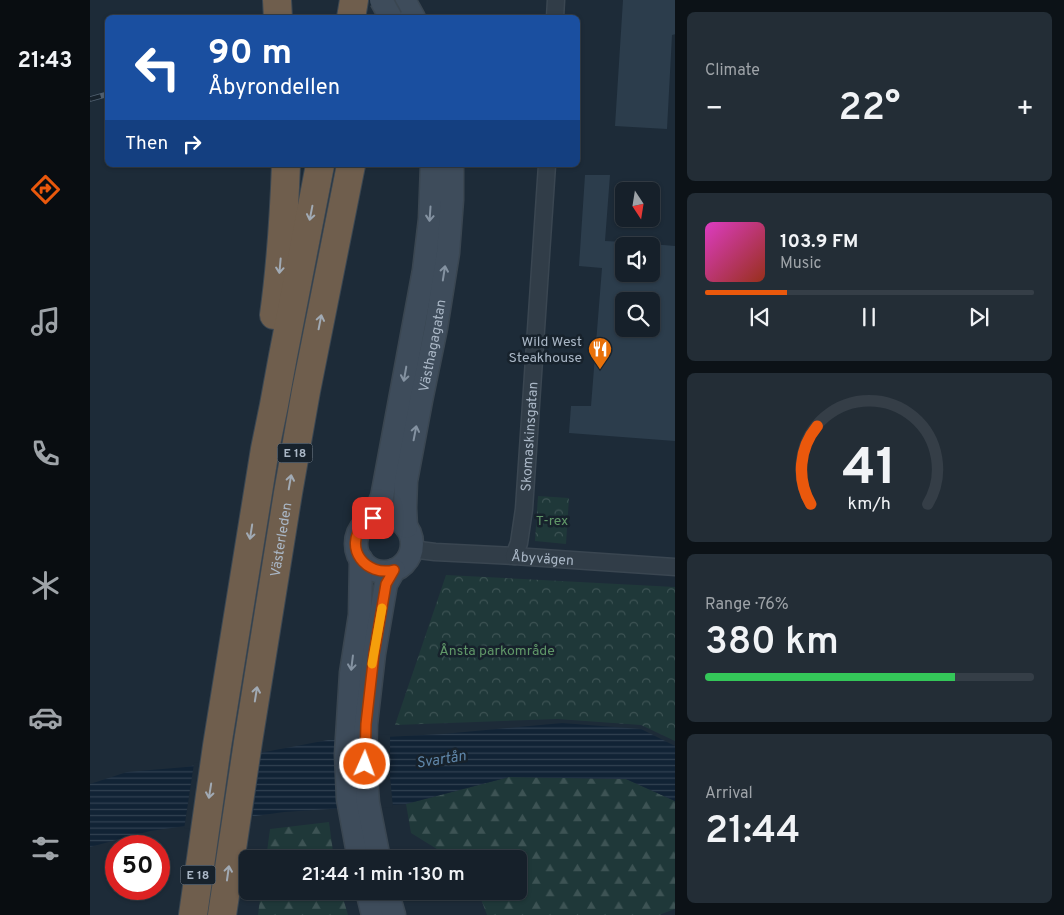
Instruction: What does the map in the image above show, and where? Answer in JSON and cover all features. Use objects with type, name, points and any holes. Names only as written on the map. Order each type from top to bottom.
[{"type":"highway","points":[[277,0],[278,15]]},
{"type":"highway","points":[[352,15],[354,0]]},
{"type":"highway","points":[[382,15],[385,0]]},
{"type":"highway","name":"E 18","points":[[264,449],[257,429],[279,278],[286,167]]},
{"type":"highway","name":"E 18","points":[[193,915],[203,836],[264,449],[320,167]]},
{"type":"highway","name":"Västerleden","points":[[222,915],[248,742],[306,391],[351,167]]},
{"type":"main road","points":[[381,0],[389,15]]},
{"type":"main road","points":[[404,0],[412,15]]},
{"type":"main road","name":"Västhagagatan","points":[[373,518],[384,488],[424,270],[430,219],[432,167]]},
{"type":"main road","name":"Västhagagatan","points":[[406,527],[406,481],[436,328],[448,253],[452,200],[452,167]]},
{"type":"main road","points":[[375,850],[362,823],[347,779],[346,754],[357,726],[390,577],[405,561],[411,549],[411,540],[406,527],[390,516],[380,516],[365,523],[357,535],[356,545],[358,554],[368,566],[374,570],[384,571],[390,577]]},
{"type":"main road","points":[[357,726],[351,673],[360,615],[361,559]]},
{"type":"main road","points":[[360,850],[362,823]]},
{"type":"main road","points":[[369,900],[373,915]]},
{"type":"main road","points":[[390,900],[394,915]]},
{"type":"street","points":[[555,15],[556,0]]},
{"type":"street","name":"Skomaskinsgatan","points":[[514,556],[524,510],[546,167]]},
{"type":"street","name":"Åbyvägen","points":[[411,549],[675,567]]},
{"type":"green space","name":"T-rex","points":[[538,496],[569,498],[566,544],[535,541]]},
{"type":"green space","name":"Ånsta parkområde","points":[[446,575],[675,587],[675,741],[641,725],[557,719],[395,725]]},
{"type":"green space","points":[[509,777],[626,779],[675,801],[675,909],[659,915],[487,915],[481,900],[527,900],[527,850],[438,850],[411,833],[406,804]]},
{"type":"green space","points":[[329,822],[333,850],[267,850],[270,829]]},
{"type":"green space","points":[[260,900],[344,900],[348,915],[258,915]]},
{"type":"water","name":"Svartån","points":[[562,723],[641,729],[675,746],[675,801],[626,779],[509,777],[406,804],[284,812],[150,831],[135,835],[105,835],[105,843],[90,847],[90,784],[127,772],[186,767],[328,740],[443,734]]},
{"type":"pier","points":[[390,734],[390,776],[393,807],[338,811],[335,737]]},
{"type":"pier","points":[[261,750],[252,820],[184,829],[194,763]]},
{"type":"building","points":[[623,0],[675,0],[675,34],[672,35],[667,129],[615,126]]},
{"type":"building","points":[[585,175],[610,175],[605,241],[615,242],[615,282],[660,282],[660,245],[675,246],[675,441],[569,433],[571,406],[591,406],[602,268],[579,266]]},
{"type":"railway","points":[[90,99],[105,95]]},
{"type":"slow traffic","points":[[372,664],[382,608]]},
{"type":"place","name":"Wild West Steakhouse","points":[[600,370]]},
{"type":"route","points":[[365,764],[366,724],[374,654],[386,584],[394,570],[374,570],[364,563],[358,554],[356,545],[357,535],[365,523],[373,518]]}]
